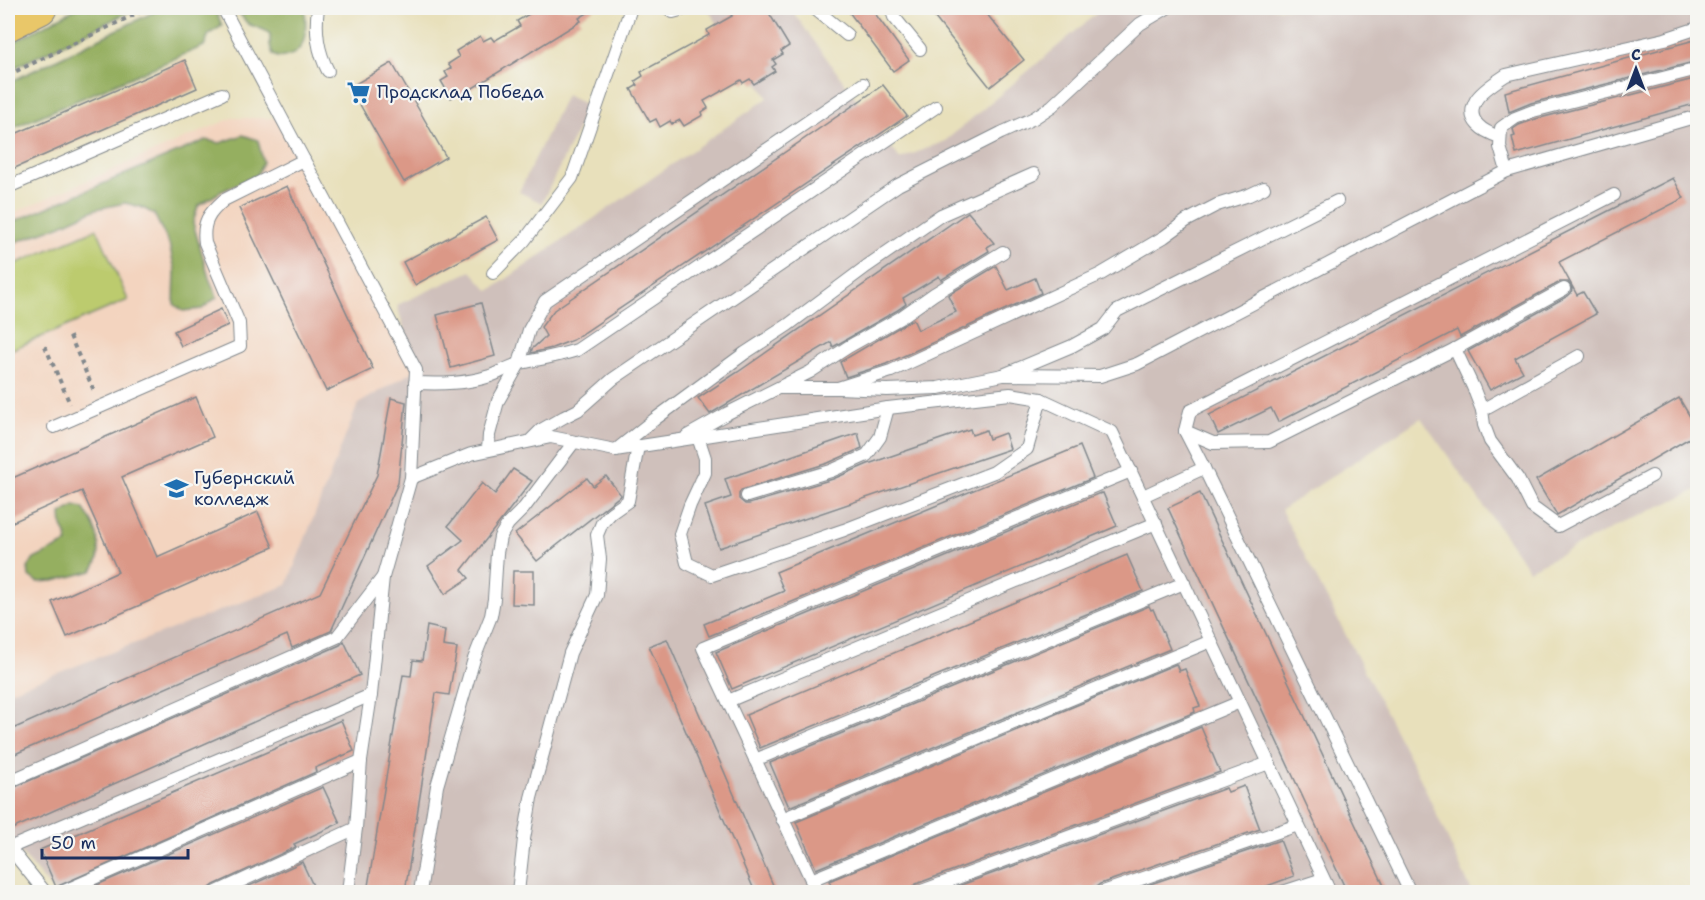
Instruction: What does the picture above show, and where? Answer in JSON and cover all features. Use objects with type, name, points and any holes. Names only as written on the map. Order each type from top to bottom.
[{"type":"main road","points":[[8,24],[40,8]]},
{"type":"lane","points":[[223,8],[416,370],[411,478],[383,577],[371,695],[361,761],[357,828],[348,892],[346,892]]},
{"type":"lane","points":[[318,8],[319,53],[328,71]]},
{"type":"lane","points":[[493,273],[524,241],[572,178],[631,8]]},
{"type":"lane","points":[[668,8],[673,12],[688,8]]},
{"type":"lane","points":[[814,8],[847,35]]},
{"type":"lane","points":[[891,8],[894,16],[920,49]]},
{"type":"lane","points":[[529,442],[541,430],[578,410],[613,379],[898,185],[1034,118],[1052,105],[1140,24],[1167,8]]},
{"type":"lane","points":[[1500,137],[1488,134],[1477,126],[1473,114],[1476,100],[1506,75],[1665,39],[1698,28]]},
{"type":"lane","points":[[1507,171],[1500,147],[1501,128],[1515,118],[1533,111],[1698,69]]},
{"type":"lane","points":[[488,450],[489,435],[498,401],[519,364],[529,330],[545,301],[863,84]]},
{"type":"lane","points":[[8,187],[222,94]]},
{"type":"lane","points":[[415,383],[469,382],[519,364],[577,350],[936,107]]},
{"type":"lane","points":[[1003,375],[1100,376],[1137,364],[1507,171],[1698,116]]},
{"type":"lane","points":[[54,427],[240,346],[239,323],[205,243],[206,220],[214,208],[224,200],[304,160]]},
{"type":"lane","points":[[615,450],[745,353],[788,325],[941,215],[1034,174]]},
{"type":"lane","points":[[838,388],[891,371],[1082,283],[1164,237],[1186,221],[1217,205],[1264,188]]},
{"type":"lane","points":[[1410,892],[1185,431],[1190,411],[1614,195]]},
{"type":"lane","points":[[780,388],[887,390],[938,388],[1003,375],[1072,346],[1103,329],[1117,311],[1337,201]]},
{"type":"lane","points":[[681,439],[810,372],[1003,252]]},
{"type":"lane","points":[[1185,431],[1213,443],[1269,442],[1455,349],[1564,289]]},
{"type":"lane","points":[[1455,349],[1482,410],[1484,425],[1490,441],[1518,479],[1532,507],[1558,526],[1652,476]]},
{"type":"lane","points":[[1482,410],[1579,356]]},
{"type":"lane","points":[[929,404],[952,386]]},
{"type":"lane","points":[[411,478],[471,454],[551,437],[615,450],[888,408],[1010,394],[1041,399],[1113,432],[1330,892]]},
{"type":"lane","points":[[698,437],[705,458],[705,473],[680,534],[687,563],[712,575],[844,530],[993,472],[1027,449],[1041,399]]},
{"type":"lane","points":[[747,496],[831,471],[867,455],[880,437],[888,408]]},
{"type":"lane","points":[[420,892],[437,786],[474,658],[491,616],[500,537],[574,442]]},
{"type":"lane","points":[[518,892],[524,839],[534,787],[570,653],[597,595],[600,560],[597,535],[611,513],[628,501],[638,446]]},
{"type":"lane","points":[[1143,496],[1204,468]]},
{"type":"lane","points":[[817,892],[703,648],[1131,471]]},
{"type":"lane","points":[[728,701],[1156,524]]},
{"type":"lane","points":[[8,782],[337,637],[383,577]]},
{"type":"lane","points":[[755,759],[1184,583]]},
{"type":"lane","points":[[782,819],[1211,641]]},
{"type":"lane","points":[[45,892],[8,848],[371,695]]},
{"type":"lane","points":[[811,880],[1240,702]]},
{"type":"lane","points":[[62,892],[361,761]]},
{"type":"lane","points":[[919,892],[1269,763]]},
{"type":"lane","points":[[1103,892],[1298,825]]},
{"type":"lane","points":[[217,892],[357,828]]},
{"type":"lane","points":[[1283,892],[1323,879]]},
{"type":"path","points":[[8,75],[148,8]]},
{"type":"path","points":[[70,336],[101,408]]},
{"type":"path","points":[[45,346],[76,419]]},
{"type":"shaded area","points":[[707,8],[790,8],[900,159],[945,141],[1103,8],[1697,8],[1697,490],[1633,518],[1529,570],[1421,418],[1281,510],[1420,778],[1472,892],[54,892],[8,841],[8,692],[287,585],[358,404],[416,370],[397,305],[471,271],[489,291],[768,98]]},
{"type":"shaded area","points":[[566,95],[589,106],[542,203],[519,192]]},
{"type":"shaded area","name":"Губернский колледж","points":[[232,118],[276,118],[416,370],[308,586],[8,717],[8,215]]},
{"type":"green space","points":[[77,8],[137,8],[8,71],[8,45]]},
{"type":"green space","points":[[162,8],[215,8],[222,26],[209,34],[204,46],[8,130],[8,83]]},
{"type":"green space","points":[[235,8],[305,8],[306,29],[303,43],[294,53],[282,57],[273,55],[270,34],[248,24]]},
{"type":"green space","points":[[243,135],[258,140],[263,162],[257,175],[220,192],[198,206],[193,223],[217,297],[202,309],[183,311],[174,304],[175,270],[169,244],[154,214],[141,207],[125,203],[96,209],[8,245],[8,224],[206,140],[220,143]]},
{"type":"green space","points":[[97,229],[128,300],[8,351],[8,267]]},
{"type":"green space","points":[[74,506],[83,508],[96,531],[99,544],[97,563],[92,571],[54,581],[37,582],[29,576],[28,567],[34,559],[67,543],[61,514]]},
{"type":"building","points":[[525,8],[596,8],[579,18],[581,21],[460,96],[458,94],[451,98],[441,81],[448,77],[445,72],[451,68],[448,64],[459,57],[456,51],[480,36],[483,41],[491,37],[494,41],[520,26],[517,21],[529,14]]},
{"type":"building","points":[[743,8],[766,8],[789,46],[781,51],[783,54],[773,60],[776,64],[772,67],[775,71],[754,84],[750,79],[743,83],[741,80],[704,101],[708,108],[702,112],[703,115],[684,126],[680,120],[672,124],[670,121],[660,127],[656,119],[650,122],[631,89],[638,85],[635,81],[643,76],[641,72],[709,35],[707,30]]},
{"type":"building","points":[[846,8],[871,8],[909,60],[893,71]]},
{"type":"building","points":[[927,8],[982,8],[1024,60],[990,87]]},
{"type":"building","points":[[1698,39],[1698,61],[1531,103],[1509,112],[1505,92]]},
{"type":"building","points":[[185,60],[197,88],[8,171],[8,137]]},
{"type":"building","points":[[392,63],[446,157],[404,182],[350,87]]},
{"type":"building","points":[[1698,78],[1698,103],[1516,154],[1512,137],[1515,136],[1513,129],[1519,125]]},
{"type":"building","points":[[883,85],[907,116],[573,340],[531,353],[532,349],[546,336],[541,327],[554,310]]},
{"type":"building","points":[[1673,178],[1684,198],[1559,262],[1577,295],[1583,292],[1596,314],[1515,358],[1523,372],[1490,390],[1468,351],[1568,296],[1572,289],[1568,282],[1560,282],[1460,337],[1457,330],[1278,422],[1271,408],[1218,434],[1209,415]]},
{"type":"building","points":[[287,186],[373,369],[326,391],[239,208]]},
{"type":"building","points":[[968,212],[994,243],[987,247],[989,251],[941,280],[939,276],[903,298],[906,304],[896,311],[833,347],[831,342],[710,414],[698,398],[738,372]]},
{"type":"building","points":[[486,217],[498,240],[415,285],[403,262]]},
{"type":"building","points":[[996,266],[1008,290],[1035,278],[1041,293],[886,364],[846,377],[840,362],[913,319],[918,330],[956,312],[948,295]]},
{"type":"building","points":[[481,303],[495,356],[451,368],[437,315]]},
{"type":"building","points":[[221,309],[228,325],[181,346],[174,331]]},
{"type":"building","points":[[196,397],[213,437],[122,477],[157,557],[258,512],[273,547],[67,637],[52,602],[118,572],[82,491],[8,524],[8,480]]},
{"type":"building","points":[[391,398],[406,402],[398,483],[331,631],[292,648],[287,635],[8,757],[8,731],[320,593],[377,475]]},
{"type":"building","points":[[1679,398],[1698,433],[1557,515],[1536,480]]},
{"type":"building","points":[[970,429],[972,435],[986,430],[989,439],[1005,433],[1010,449],[719,548],[705,506],[731,497],[725,479],[858,433],[862,448],[828,463],[741,490],[739,499],[749,504],[833,479],[868,464]]},
{"type":"building","points":[[1080,446],[1093,478],[709,636],[704,624],[784,591],[776,572]]},
{"type":"building","points":[[513,469],[532,481],[462,570],[469,578],[445,594],[428,566],[463,540],[448,526],[482,483],[495,494]]},
{"type":"building","points":[[606,476],[621,495],[537,561],[515,534],[587,478],[593,486]]},
{"type":"building","points":[[1103,493],[1117,526],[732,689],[716,652]]},
{"type":"building","points":[[1200,493],[1387,892],[1347,892],[1168,508]]},
{"type":"building","points":[[1127,555],[1143,591],[760,748],[746,715]]},
{"type":"building","points":[[513,571],[534,571],[534,605],[512,604]]},
{"type":"building","points":[[1149,606],[1151,610],[1153,609],[1170,649],[789,807],[770,763]]},
{"type":"building","points":[[427,626],[445,630],[443,646],[457,648],[449,695],[436,693],[405,892],[367,892],[403,675],[411,676],[413,660],[422,661]]},
{"type":"building","points":[[667,639],[776,892],[755,892],[649,646]]},
{"type":"building","points":[[344,641],[360,675],[12,829],[8,819],[8,790],[340,645]]},
{"type":"building","points":[[1176,664],[1179,671],[1185,669],[1200,706],[1194,708],[1195,712],[816,869],[796,822]]},
{"type":"building","points":[[341,720],[354,751],[315,768],[316,772],[56,887],[40,850]]},
{"type":"building","points":[[1201,727],[1220,772],[916,884],[912,887],[911,892],[834,892],[829,881]]},
{"type":"building","points":[[1244,786],[1260,829],[1100,884],[1096,887],[1095,892],[1085,892],[1083,887],[1067,892],[942,892],[1226,788],[1228,792]]},
{"type":"building","points":[[323,787],[340,823],[294,844],[296,847],[214,885],[209,892],[81,892]]},
{"type":"building","points":[[1280,840],[1294,876],[1251,892],[1127,892]]},
{"type":"building","points":[[302,862],[316,892],[236,892]]},
{"type":"place","name":"Продсклад Победа","points":[[359,92]]},
{"type":"place","name":"Губернский колледж","points":[[176,488]]}]
